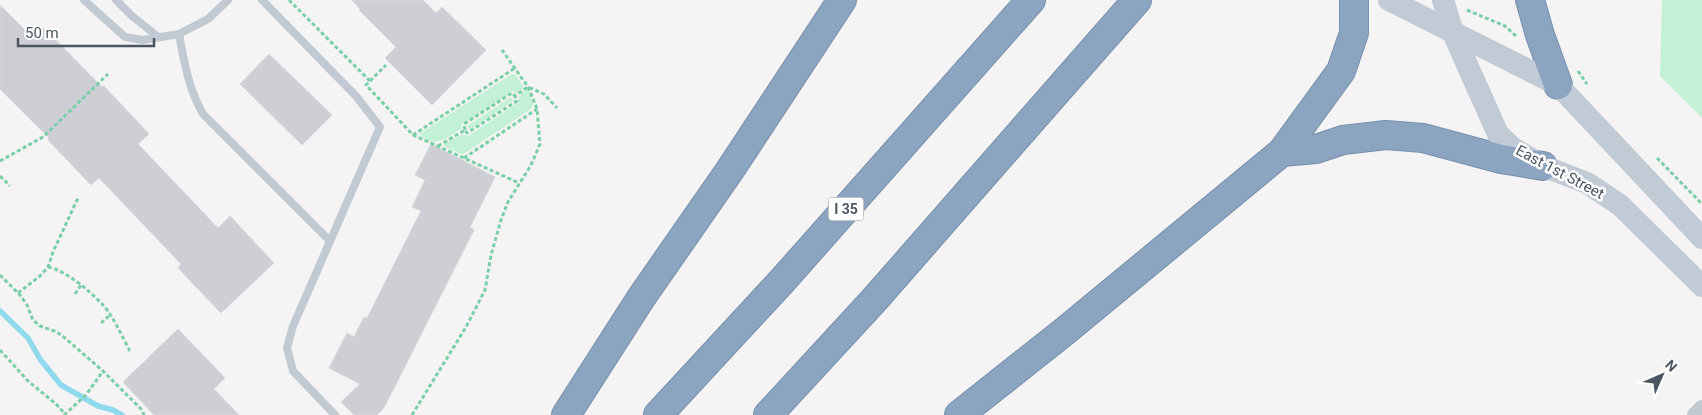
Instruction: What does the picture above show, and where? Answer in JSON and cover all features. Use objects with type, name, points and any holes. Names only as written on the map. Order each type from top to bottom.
[{"type":"highway","points":[[566,415],[641,298],[730,170],[842,0]]},
{"type":"highway","name":"I 35","points":[[658,415],[789,273],[1031,0]]},
{"type":"highway","points":[[768,415],[875,299],[1137,0]]},
{"type":"highway","points":[[959,415],[1065,331],[1282,152],[1341,72],[1354,33],[1354,0]]},
{"type":"highway","points":[[1530,0],[1558,85]]},
{"type":"highway","points":[[1282,152],[1316,149],[1343,140],[1386,135],[1423,138],[1501,159],[1543,166]]},
{"type":"main road","points":[[1389,0],[1558,85],[1702,238]]},
{"type":"main road","name":"East 1st Street","points":[[1444,0],[1453,33],[1498,134],[1513,148],[1543,166],[1587,183],[1620,205],[1702,286]]},
{"type":"street","points":[[1695,415],[1702,408]]},
{"type":"lane","points":[[84,0],[125,37],[143,40],[157,36],[179,34],[208,19],[228,0]]},
{"type":"lane","points":[[116,0],[150,32],[157,36]]},
{"type":"lane","points":[[262,0],[356,96],[380,127],[293,326],[287,348],[293,371],[336,415]]},
{"type":"lane","points":[[179,34],[189,85],[203,114],[330,241]]},
{"type":"path","points":[[289,0],[370,81]]},
{"type":"path","points":[[412,415],[466,327],[485,290],[495,237],[508,202],[531,164],[540,144],[537,109],[528,87],[502,50]]},
{"type":"path","points":[[386,65],[366,85],[413,135],[519,183]]},
{"type":"path","points":[[413,135],[515,68]]},
{"type":"path","points":[[0,161],[43,137],[108,74]]},
{"type":"path","points":[[515,96],[528,87]]},
{"type":"path","points":[[528,87],[544,94],[557,108]]},
{"type":"path","points":[[512,93],[515,96],[517,101],[467,133],[465,130],[464,124],[512,93]]},
{"type":"path","points":[[463,159],[537,109]]},
{"type":"path","points":[[438,146],[465,130]]},
{"type":"path","points":[[0,176],[10,186]]},
{"type":"path","points":[[18,293],[40,276],[48,267],[52,252],[78,198]]},
{"type":"path","points":[[48,267],[54,268],[81,285],[103,304],[130,351]]},
{"type":"path","points":[[0,276],[18,293],[27,305],[33,320],[40,326],[57,332],[65,338],[103,371],[142,410],[144,415]]},
{"type":"path","points":[[75,294],[81,285]]},
{"type":"path","points":[[102,323],[110,315]]},
{"type":"path","points":[[0,350],[28,381],[56,404],[65,415],[86,395],[103,371]]},
{"type":"green space","points":[[1662,0],[1702,0],[1702,118],[1660,76]]},
{"type":"green space","points":[[512,74],[516,75],[524,88],[516,93],[513,91],[462,124],[461,129],[445,139],[435,142],[425,139],[419,134]]},
{"type":"green space","points":[[528,90],[533,105],[531,109],[465,153],[461,154],[444,146],[444,144],[463,134],[468,136],[519,102],[519,97]]},
{"type":"green space","points":[[511,97],[513,101],[470,130],[467,126]]},
{"type":"building","points":[[352,0],[423,0],[436,13],[442,7],[486,50],[432,105],[385,58],[396,47],[359,10]]},
{"type":"building","points":[[0,5],[33,38],[44,28],[102,87],[104,86],[149,134],[138,144],[218,228],[230,216],[274,263],[221,313],[178,268],[181,264],[99,178],[91,185],[48,140],[49,138],[0,89]]},
{"type":"building","points":[[269,54],[332,115],[302,145],[240,84]]},
{"type":"building","points":[[431,144],[495,177],[470,227],[474,230],[384,408],[377,415],[354,415],[341,402],[360,384],[329,368],[347,333],[354,337],[364,317],[367,318],[421,211],[412,207],[425,180],[415,175]]},
{"type":"building","points":[[178,329],[225,378],[214,389],[239,415],[154,415],[123,382]]},
{"type":"waterway","points":[[0,311],[28,338],[40,359],[61,385],[98,406],[113,410],[122,415]]}]
